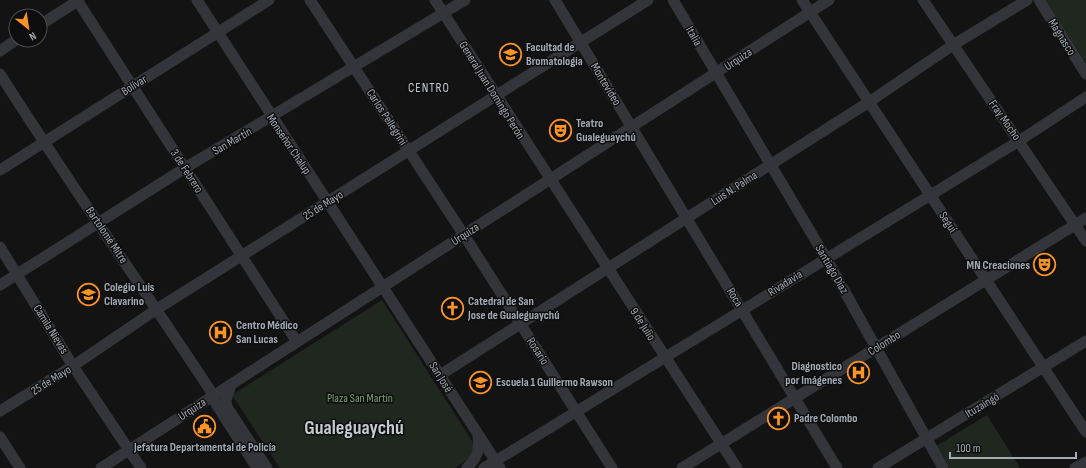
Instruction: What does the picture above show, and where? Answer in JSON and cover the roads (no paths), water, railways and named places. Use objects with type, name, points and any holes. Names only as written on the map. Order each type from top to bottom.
[{"type":"street","points":[[48,20],[78,0]]},
{"type":"street","name":"3 de Febrero","points":[[78,0],[297,342]]},
{"type":"street","name":"Monseñor Chalup","points":[[197,0],[272,118],[383,286]]},
{"type":"street","name":"Bolívar","points":[[0,170],[268,0]]},
{"type":"street","name":"Carlos Pellegrini","points":[[310,0],[464,235]]},
{"type":"street","name":"General Juan Domingo Perón","points":[[435,0],[549,180]]},
{"type":"street","name":"San Martín","points":[[0,285],[185,168],[272,118],[465,0]]},
{"type":"street","name":"Montevideo","points":[[555,0],[582,42],[632,127]]},
{"type":"street","name":"25 de Mayo","points":[[0,411],[74,366],[157,309],[648,0]]},
{"type":"street","name":"Italia","points":[[673,0],[716,73]]},
{"type":"street","name":"Seguí","points":[[802,0],[1086,432]]},
{"type":"street","name":"Urquiza","points":[[101,468],[829,0]]},
{"type":"street","name":"Fray Mocho","points":[[923,0],[1086,241]]},
{"type":"street","name":"Luis N. Palma","points":[[440,375],[869,102],[953,45],[1027,0]]},
{"type":"street","name":"Magnasco","points":[[1039,0],[1086,74]]},
{"type":"street","name":"Santiago Díaz","points":[[716,73],[826,258],[877,347],[943,468]]},
{"type":"street","name":"Bartolomé Mitre","points":[[0,74],[44,143],[99,222],[214,396],[216,404],[257,468]]},
{"type":"street","name":"Rivadavia","points":[[484,468],[497,464],[576,411],[1019,141],[1086,97]]},
{"type":"street","name":"Roca","points":[[632,127],[838,468]]},
{"type":"street","name":"9 de Julio","points":[[549,180],[737,468]]},
{"type":"street","name":"Colombo","points":[[682,468],[796,399],[877,347],[1086,218]]},
{"type":"street","name":"Rosario","points":[[464,235],[612,468]]},
{"type":"street","name":"Camila Nievas","points":[[0,247],[74,366],[141,468]]},
{"type":"street","name":"San José","points":[[383,286],[497,464]]},
{"type":"street","name":"Ituzaingó","points":[[878,468],[1086,341]]},
{"type":"street","points":[[231,385],[226,400],[227,407],[267,468]]},
{"type":"street","points":[[467,468],[475,460],[479,447],[478,436]]},
{"type":"street","points":[[0,437],[20,468]]},
{"type":"street","points":[[1076,468],[1086,462]]},
{"type":"place","name":"Facultad de Bromatologia","points":[[510,54]]},
{"type":"place","name":"Teatro Gualeguaychú","points":[[561,130]]},
{"type":"place","name":"MN Creaciones","points":[[1045,265]]},
{"type":"place","name":"Colegio Luis Clavarino","points":[[89,294]]},
{"type":"place","name":"Catedral de San Jose de Gualeguaychú","points":[[452,308]]},
{"type":"place","name":"Centro Médico San Lucas","points":[[220,332]]},
{"type":"place","name":"Diagnostico por Imágenes","points":[[858,373]]},
{"type":"place","name":"Escuela 1 Guillermo Rawson","points":[[480,382]]},
{"type":"place","name":"Padre Colombo","points":[[779,418]]},
{"type":"place","name":"Jefatura Departamental de Policía","points":[[205,426]]},
{"type":"district","name":"CENTRO","points":[[429,87]]},
{"type":"district","name":"Gualeguaychú","points":[[354,427]]},
{"type":"park label","name":"Plaza San Martín","points":[[360,398]]}]
